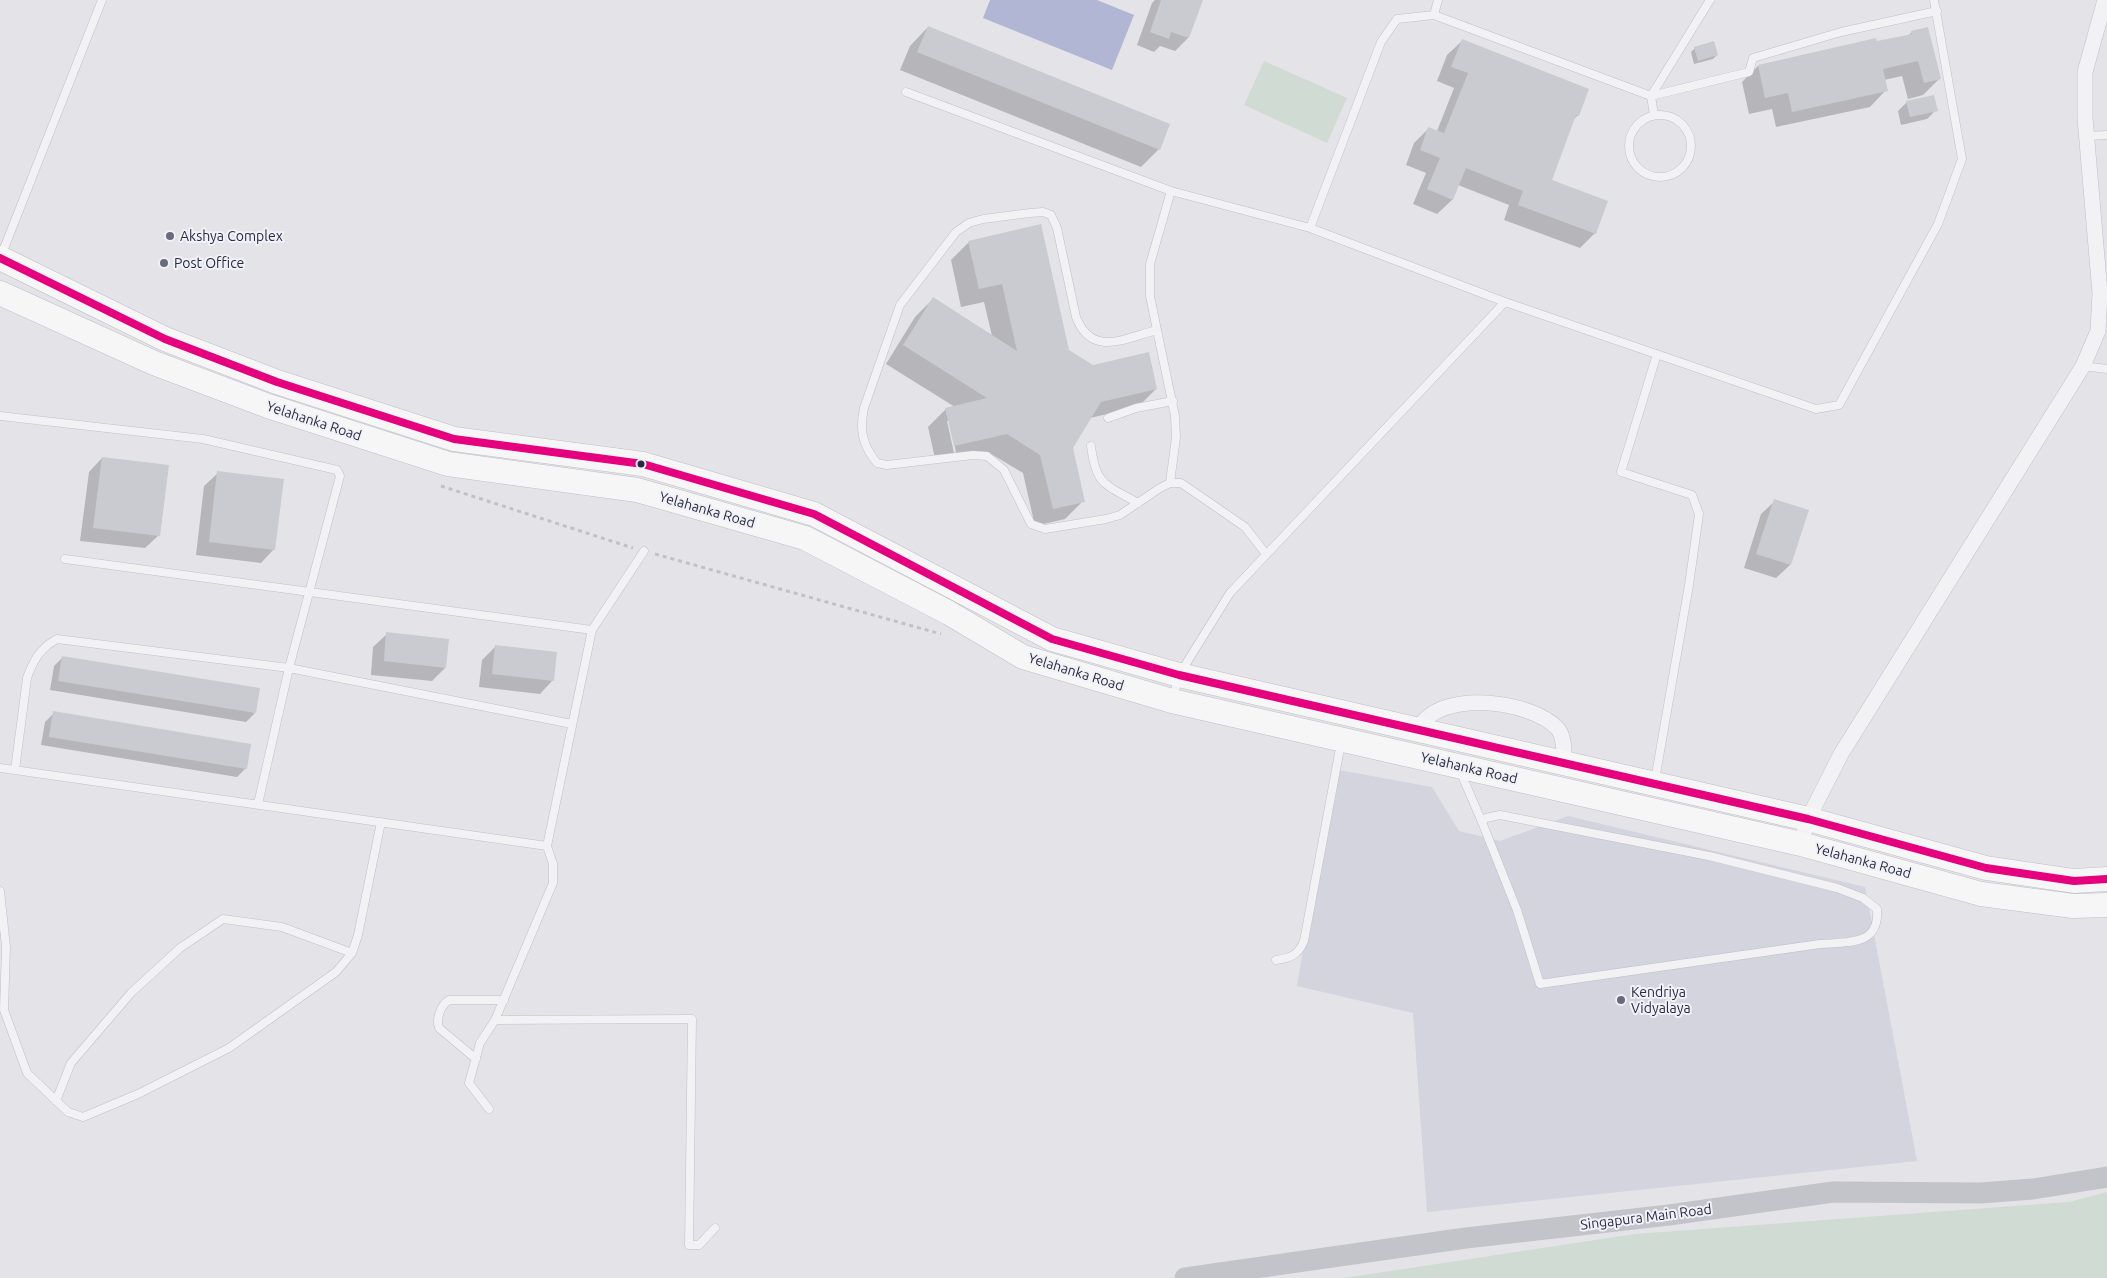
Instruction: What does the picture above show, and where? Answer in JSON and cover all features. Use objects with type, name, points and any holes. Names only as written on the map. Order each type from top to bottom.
[{"type":"main road","name":"Yelahanka Road","points":[[0,258],[165,339],[277,382],[454,439],[643,464],[814,514],[1052,639],[1179,676],[1808,819],[1986,868],[2074,880],[2107,879]]},
{"type":"main road","name":"Yelahanka Road","points":[[0,293],[154,363],[268,406],[448,464],[637,490],[804,538],[949,613],[1023,657],[1172,701],[1801,844],[1981,894],[2073,906],[2107,905]]},
{"type":"street","points":[[1801,844],[1808,819],[1841,754],[2083,366],[2098,331],[2100,293],[2086,136],[2085,72],[2105,0]]},
{"type":"street","points":[[1418,730],[1422,722],[1435,712],[1453,704],[1472,702],[1510,708],[1543,718],[1558,730],[1563,743],[1564,763]]},
{"type":"street","name":"Singapura Main Road","points":[[1185,1278],[1456,1239],[1669,1215],[1833,1192],[1981,1193],[2033,1189],[2107,1177]]},
{"type":"lane","points":[[0,258],[102,0]]},
{"type":"lane","points":[[1434,15],[1438,0]]},
{"type":"lane","points":[[1654,115],[1651,96],[1710,0]]},
{"type":"lane","points":[[906,92],[1172,191],[1310,228],[1505,302],[1816,409],[1839,405],[1938,224],[1962,158],[1934,0]]},
{"type":"lane","points":[[1310,228],[1381,42],[1397,18],[1434,15],[1651,96],[1749,72],[1752,58],[1841,32],[1937,10]]},
{"type":"lane","points":[[1654,115],[1674,118],[1688,132],[1691,141],[1687,161],[1673,175],[1652,177],[1638,169],[1630,156],[1628,146],[1630,135],[1636,125],[1644,118],[1654,115]]},
{"type":"lane","points":[[2086,136],[2107,135]]},
{"type":"lane","points":[[1170,483],[1176,437],[1173,401],[1150,296],[1150,264],[1172,191]]},
{"type":"lane","points":[[1157,330],[1111,341],[1096,342],[1086,336],[1076,317],[1057,228],[1052,215],[1043,212],[1030,213],[968,223],[956,232],[900,305],[861,422],[861,436],[868,452],[878,463],[887,464],[973,455],[987,456],[1004,470],[1031,524],[1045,528],[1120,514],[1170,483],[1181,483],[1245,527],[1266,554]]},
{"type":"lane","points":[[1172,701],[1179,676],[1230,593],[1505,302]]},
{"type":"lane","points":[[1654,784],[1699,514],[1692,495],[1621,472],[1657,354]]},
{"type":"lane","points":[[2083,366],[2107,369]]},
{"type":"lane","points":[[1108,418],[1122,412],[1173,401]]},
{"type":"lane","points":[[0,416],[203,439],[337,470],[340,476],[289,668],[258,804]]},
{"type":"lane","points":[[1091,446],[1097,476],[1107,485],[1138,503]]},
{"type":"lane","points":[[489,1109],[469,1083],[480,1043],[495,1020],[504,1000],[552,883],[553,864],[547,846],[592,630],[644,551]]},
{"type":"lane","points":[[65,559],[592,630]]},
{"type":"lane","points":[[16,770],[27,678],[31,665],[47,644],[57,639],[289,668],[572,724]]},
{"type":"lane","points":[[1276,960],[1294,956],[1299,952],[1304,941],[1342,739]]},
{"type":"lane","points":[[1458,766],[1517,910],[1540,984],[1820,944],[1854,941],[1871,935],[1878,923],[1878,909],[1863,898],[1837,888],[1709,856],[1500,814],[1486,818],[1482,822]]},
{"type":"lane","points":[[0,768],[547,846]]},
{"type":"lane","points":[[0,891],[6,947],[4,1010],[27,1073],[68,1112],[83,1117],[138,1094],[229,1048],[336,972],[352,953],[358,935],[380,822]]},
{"type":"lane","points":[[56,1101],[71,1063],[131,993],[180,948],[223,920],[282,927],[352,953]]},
{"type":"lane","points":[[476,1059],[439,1028],[437,1022],[444,1004],[449,1000],[504,1000]]},
{"type":"lane","points":[[495,1020],[692,1019],[689,1245],[699,1245],[715,1228]]},
{"type":"path","points":[[438,485],[644,551],[947,636]]},
{"type":"shaded area","points":[[1264,61],[1347,98],[1327,143],[1244,105]]},
{"type":"shaded area","name":"Kendriya Vidyalaya","points":[[1333,769],[1432,787],[1459,831],[1500,841],[1568,816],[1865,887],[1917,1161],[1427,1212],[1413,1013],[1297,986]]},
{"type":"shaded area","points":[[2107,1192],[2107,1278],[1344,1278],[1635,1234],[2069,1202]]},
{"type":"water","points":[[990,0],[1097,0],[1134,15],[1112,70],[983,18]]},
{"type":"building","points":[[1161,0],[1203,0],[1189,38],[1171,32],[1169,39],[1150,32]]},
{"type":"building","points":[[928,26],[1170,124],[1160,150],[917,52]]},
{"type":"building","points":[[1928,27],[1941,79],[1924,83],[1918,61],[1883,69],[1888,91],[1792,112],[1788,93],[1765,98],[1758,65],[1876,38],[1877,41],[1912,34],[1911,31]]},
{"type":"building","points":[[1462,39],[1589,89],[1579,116],[1576,115],[1552,180],[1608,201],[1596,234],[1518,205],[1523,191],[1466,168],[1453,200],[1427,189],[1440,158],[1420,150],[1428,127],[1444,133],[1468,73],[1451,67]]},
{"type":"building","points":[[1714,41],[1718,55],[1698,61],[1694,47]]},
{"type":"building","points":[[1934,95],[1938,111],[1910,117],[1906,101]]},
{"type":"building","points":[[1041,224],[1069,350],[1093,365],[1149,352],[1157,389],[1101,402],[1073,448],[1085,502],[1053,509],[1040,455],[1007,434],[954,446],[945,408],[987,398],[903,345],[933,297],[1017,351],[1002,284],[979,289],[968,241]]},
{"type":"building","points":[[102,457],[169,465],[160,536],[93,528]]},
{"type":"building","points":[[217,471],[284,479],[275,550],[209,542]]},
{"type":"building","points":[[1774,499],[1809,510],[1791,565],[1756,554]]},
{"type":"building","points":[[386,632],[449,639],[446,668],[384,661]]},
{"type":"building","points":[[495,645],[557,652],[554,681],[492,674]]},
{"type":"building","points":[[62,656],[260,688],[256,713],[58,681]]},
{"type":"building","points":[[53,711],[251,744],[247,769],[49,737]]},
{"type":"transit line","points":[[0,258],[165,339],[277,382],[454,439],[643,464],[814,514],[1052,639],[1179,675],[1808,819],[1986,868],[2074,881],[2107,879]]},
{"type":"place","name":"Akshya Complex","points":[[170,236]]},
{"type":"place","name":"Post Office","points":[[164,263]]},
{"type":"place","name":"Kendriya Vidyalaya","points":[[1621,1000]]}]
